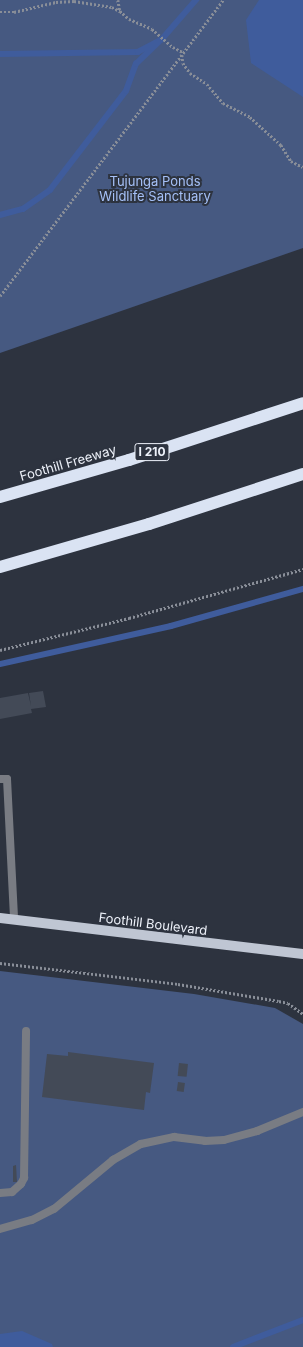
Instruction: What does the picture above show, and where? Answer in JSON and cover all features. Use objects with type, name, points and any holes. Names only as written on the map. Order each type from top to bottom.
[{"type":"highway","name":"Foothill Freeway","points":[[0,497],[130,460],[303,403]]},
{"type":"highway","points":[[0,567],[149,524],[303,474]]},
{"type":"main road","name":"Foothill Boulevard","points":[[0,918],[303,954]]},
{"type":"lane","points":[[0,779],[7,779],[14,919]]},
{"type":"lane","points":[[0,1193],[12,1192],[21,1184],[24,1178],[26,1031]]},
{"type":"lane","points":[[0,1229],[32,1220],[54,1209],[113,1160],[141,1144],[174,1136],[205,1141],[224,1140],[257,1131],[303,1112]]},
{"type":"path","points":[[118,0],[120,11]]},
{"type":"path","points":[[0,296],[222,0]]},
{"type":"path","points":[[0,12],[14,12],[56,2],[74,1],[112,7],[120,11],[129,19],[152,29],[173,48],[182,53]]},
{"type":"path","points":[[182,53],[183,63],[190,73],[207,84],[223,103],[250,117],[281,145],[291,160],[303,167]]},
{"type":"path","points":[[0,650],[129,618],[303,569]]},
{"type":"path","points":[[0,963],[178,984],[288,1003],[303,1014]]},
{"type":"green space","name":"Tujunga Ponds Wildlife Sanctuary","points":[[0,0],[303,0],[303,248],[0,353]]},
{"type":"green space","points":[[0,971],[194,994],[275,1008],[303,1024],[303,1347],[0,1347]]},
{"type":"shaded area","points":[[259,0],[303,0],[303,97],[251,63],[246,20]]},
{"type":"shaded area","points":[[22,1331],[52,1344],[53,1347],[0,1347],[0,1334]]},
{"type":"building","points":[[43,691],[46,707],[31,709],[32,713],[0,719],[0,698],[28,693],[31,706],[29,693]]},
{"type":"building","points":[[68,1052],[154,1063],[150,1093],[146,1092],[144,1110],[42,1097],[47,1054],[68,1056]]},
{"type":"building","points":[[179,1063],[188,1064],[187,1077],[178,1076]]},
{"type":"building","points":[[178,1082],[185,1083],[184,1092],[177,1091]]},
{"type":"building","points":[[16,1165],[17,1182],[13,1182],[13,1166]]},
{"type":"waterway","points":[[0,54],[138,52],[162,39],[196,0]]},
{"type":"waterway","points":[[0,215],[23,209],[50,190],[126,91],[136,64],[162,39]]},
{"type":"waterway","points":[[0,664],[171,626],[303,589]]},
{"type":"waterway","points":[[233,1347],[303,1320]]}]
